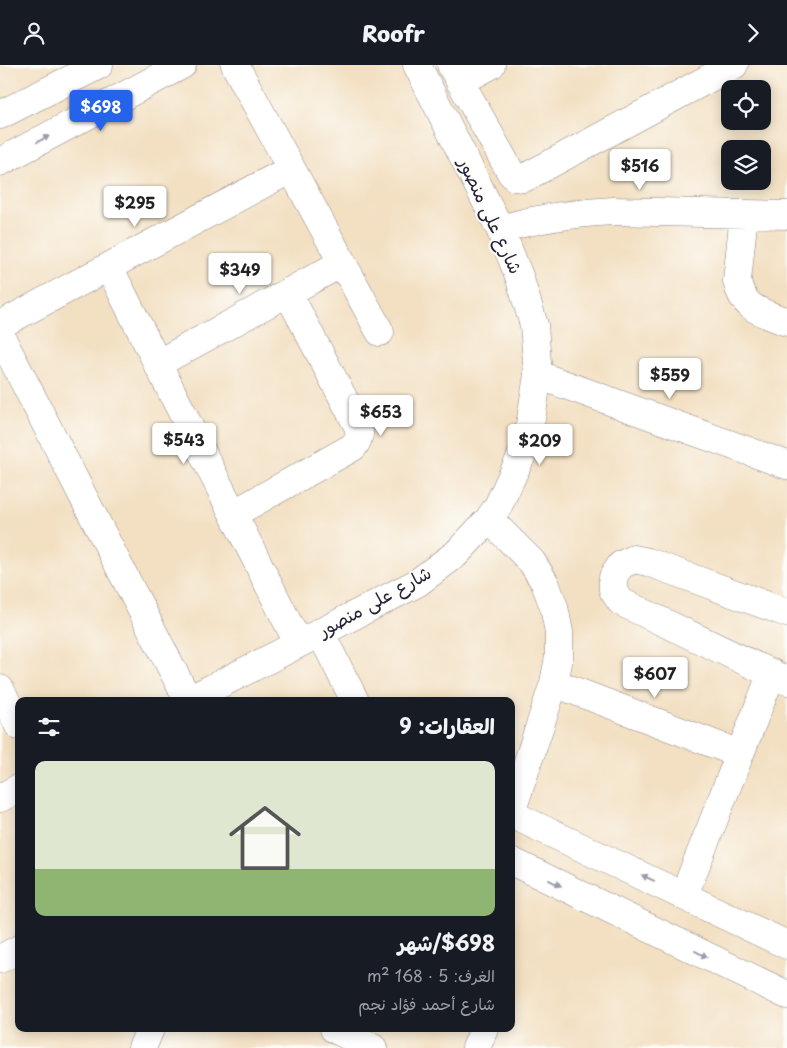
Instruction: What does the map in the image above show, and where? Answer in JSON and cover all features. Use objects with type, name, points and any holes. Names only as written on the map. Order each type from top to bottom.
[{"type":"street","points":[[0,115],[99,65]]},
{"type":"street","points":[[0,162],[182,65]]},
{"type":"street","points":[[234,65],[380,332]]},
{"type":"street","name":"شارع على منصور","points":[[195,697],[417,583],[456,554],[489,519],[498,506],[528,444],[538,375],[534,325],[519,276],[500,229],[417,65]]},
{"type":"street","points":[[491,65],[456,73],[511,173],[514,177],[524,178],[734,65]]},
{"type":"street","points":[[0,325],[291,169]]},
{"type":"street","points":[[500,229],[529,221],[585,212],[787,215]]},
{"type":"street","points":[[744,214],[737,281],[739,290],[750,306],[787,322]]},
{"type":"street","points":[[157,364],[342,263]]},
{"type":"street","points":[[108,267],[233,514],[309,637],[352,697]]},
{"type":"street","points":[[233,514],[353,447],[358,441],[360,434],[360,428],[288,293]]},
{"type":"street","points":[[0,335],[185,697]]},
{"type":"street","points":[[538,375],[787,465]]},
{"type":"street","points":[[489,519],[532,562],[545,583],[554,607],[559,632],[559,657],[554,683],[515,802]]},
{"type":"street","points":[[684,895],[740,754],[780,677],[621,603],[613,590],[613,577],[621,565],[634,559],[787,613]]},
{"type":"street","points":[[554,683],[740,754]]},
{"type":"street","points":[[0,689],[15,718]]},
{"type":"street","points":[[0,798],[15,790]]},
{"type":"street","points":[[515,816],[787,945]]},
{"type":"street","points":[[515,863],[787,995]]},
{"type":"street","points":[[142,1048],[149,1032]]},
{"type":"street","points":[[338,1032],[374,1048]]},
{"type":"street","points":[[476,1048],[483,1032]]}]
